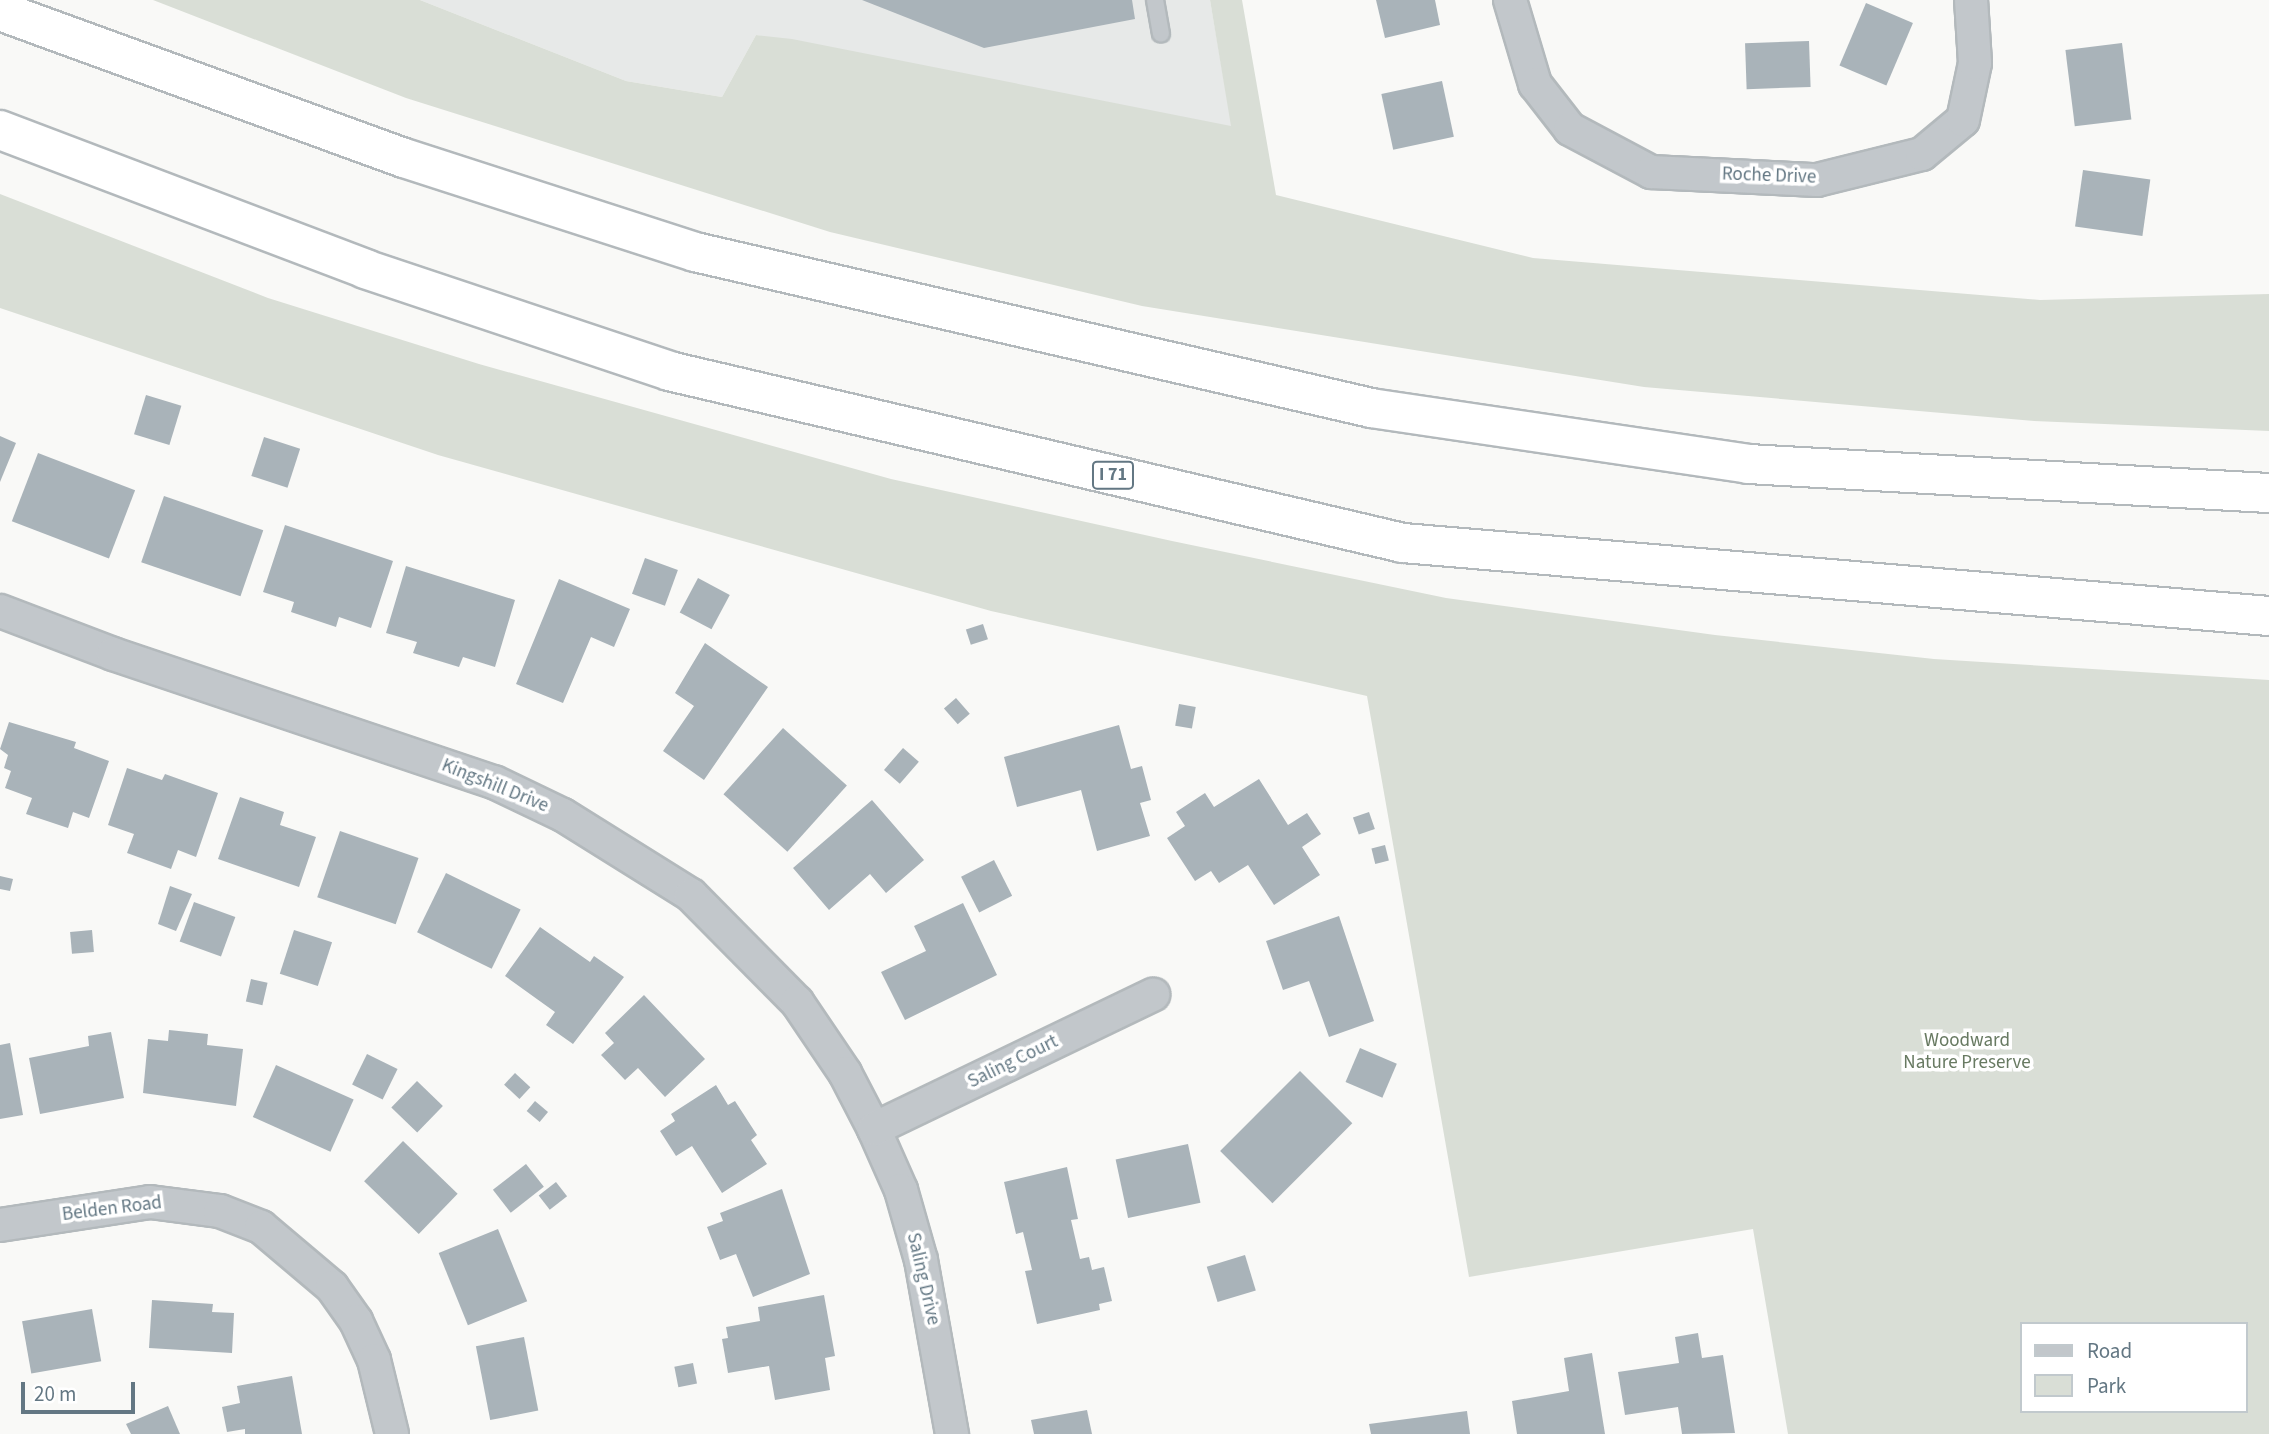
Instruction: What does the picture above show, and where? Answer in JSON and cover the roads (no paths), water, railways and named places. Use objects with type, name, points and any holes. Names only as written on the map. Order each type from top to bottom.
[{"type":"highway","points":[[0,12],[404,158],[695,253],[1371,408],[1748,464],[2269,493]]},
{"type":"highway","name":"I 71","points":[[0,130],[365,269],[669,371],[1403,544],[2269,617]]},
{"type":"street","name":"Roche Drive","points":[[1510,0],[1535,84],[1570,129],[1651,172],[1817,180],[1922,154],[1964,120],[1975,63],[1971,0]]},
{"type":"street","name":"Kingshill Drive","points":[[0,611],[113,654],[494,782],[563,814],[633,855],[691,895],[797,1003],[845,1073],[874,1129]]},
{"type":"street","name":"Saling Court","points":[[874,1129],[1153,995]]},
{"type":"street","name":"Saling Drive","points":[[874,1129],[901,1191],[921,1260],[952,1434]]},
{"type":"street","name":"Belden Road","points":[[0,1225],[150,1202],[209,1208],[261,1227],[332,1287],[356,1321],[374,1360],[392,1434]]},
{"type":"lane","points":[[1155,0],[1161,33]]},
{"type":"park label","name":"Woodward Nature Preserve","points":[[1967,1052]]}]
